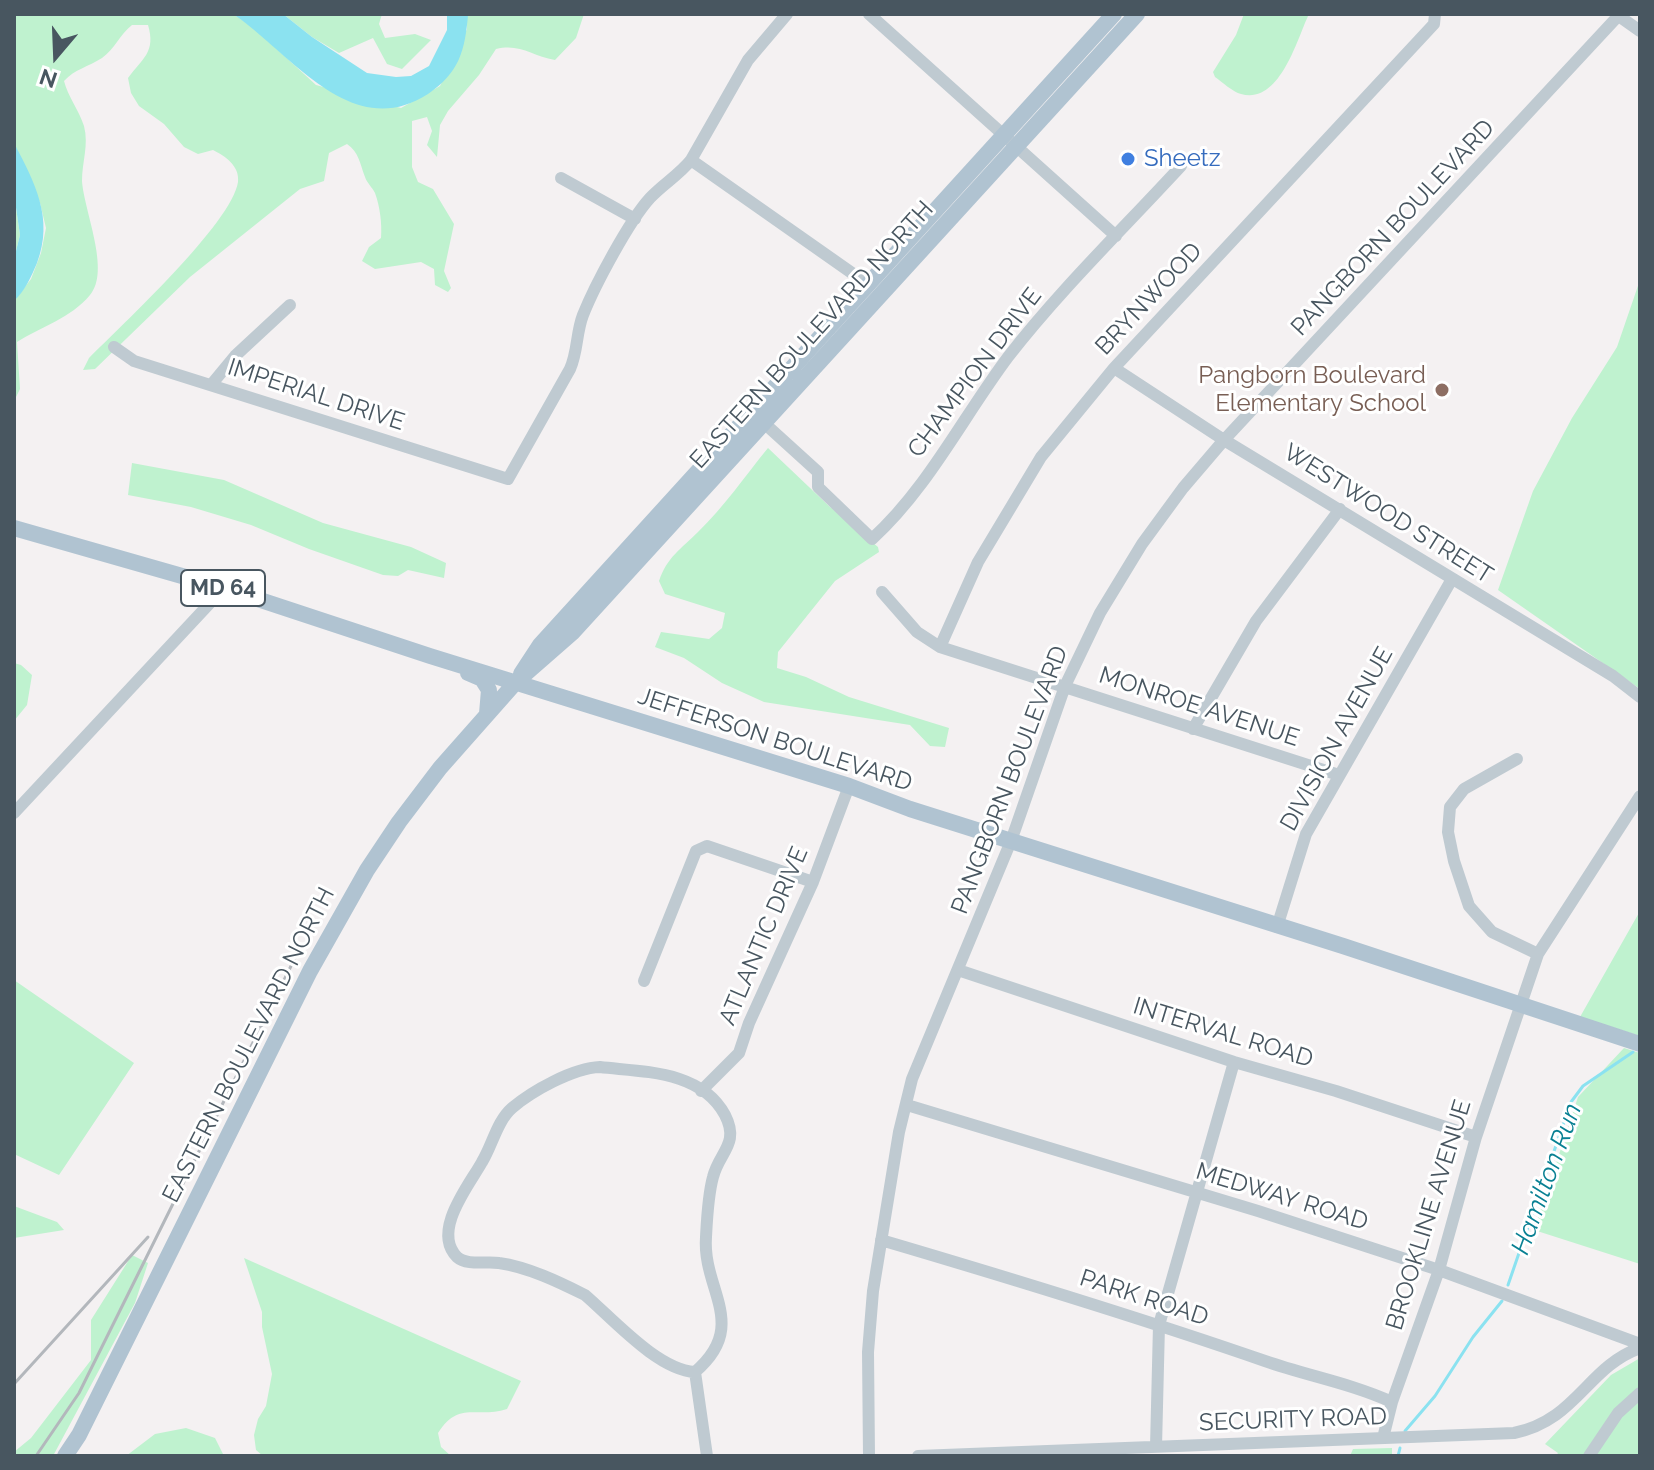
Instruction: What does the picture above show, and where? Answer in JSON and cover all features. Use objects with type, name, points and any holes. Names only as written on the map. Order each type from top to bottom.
[{"type":"main road","name":"EASTERN BOULEVARD NORTH","points":[[65,1456],[79,1435],[336,922],[399,822],[440,768],[516,682],[572,633],[811,371],[1010,142],[1114,14]]},
{"type":"main road","points":[[1072,86],[1122,14]]},
{"type":"main road","name":"EASTERN BOULEVARD NORTH","points":[[516,682],[534,651],[869,285],[1010,142],[1072,86],[1137,14]]},
{"type":"main road","points":[[811,371],[821,353],[867,302],[871,293],[869,285]]},
{"type":"main road","points":[[764,423],[762,417],[765,410],[803,367],[809,351]]},
{"type":"main road","name":"JEFFERSON BOULEVARD","points":[[14,528],[224,588],[430,656],[849,786],[1519,1006]]},
{"type":"main road","points":[[572,633],[548,664],[547,675],[552,685],[587,705]]},
{"type":"main road","points":[[430,656],[482,679],[489,690],[487,714]]},
{"type":"main road","name":"MD 64","points":[[1519,1006],[1640,1044]]},
{"type":"street","points":[[561,178],[635,219],[654,194],[691,160],[748,60],[787,14]]},
{"type":"street","points":[[869,14],[1116,236]]},
{"type":"street","name":"BRYNWOOD","points":[[940,647],[978,562],[1041,457],[1114,368],[1434,24],[1435,14]]},
{"type":"street","points":[[1618,15],[1640,31]]},
{"type":"street","name":"PANGBORN BOULEVARD","points":[[869,1456],[868,1352],[881,1240],[899,1132],[912,1079],[1011,841],[1065,686],[1100,613],[1142,544],[1183,488],[1224,440],[1618,15]]},
{"type":"street","points":[[691,160],[869,285]]},
{"type":"street","name":"CHAMPION DRIVE","points":[[764,423],[818,472],[818,487],[872,539],[904,505],[1010,355],[1181,166]]},
{"type":"street","name":"IMPERIAL DRIVE","points":[[114,347],[134,361],[508,479],[576,357],[583,315],[635,219]]},
{"type":"street","points":[[211,385],[235,356],[290,305]]},
{"type":"street","name":"WESTWOOD STREET","points":[[1114,368],[1224,440],[1613,676],[1640,697]]},
{"type":"street","points":[[1193,729],[1256,621],[1340,509]]},
{"type":"street","name":"DIVISION AVENUE","points":[[1277,927],[1306,834],[1452,579]]},
{"type":"street","points":[[14,813],[224,588]]},
{"type":"street","name":"MONROE AVENUE","points":[[882,592],[917,632],[940,647],[1339,775]]},
{"type":"street","points":[[1517,759],[1464,789],[1450,807],[1448,832],[1469,906],[1492,932],[1538,954]]},
{"type":"street","name":"ATLANTIC DRIVE","points":[[701,1091],[739,1053],[749,1023],[813,882],[849,786]]},
{"type":"street","points":[[1519,1006],[1538,954],[1640,796]]},
{"type":"street","points":[[644,981],[696,851],[707,846],[813,882]]},
{"type":"street","name":"INTERVAL ROAD","points":[[958,970],[1234,1062],[1336,1091],[1476,1137]]},
{"type":"street","name":"BROOKLINE AVENUE","points":[[1383,1438],[1392,1402],[1439,1270],[1476,1137],[1519,1006]]},
{"type":"street","points":[[1156,1447],[1159,1325],[1234,1062]]},
{"type":"street","points":[[600,1067],[670,1075],[689,1082],[701,1091],[724,1112],[730,1136],[712,1178],[705,1243],[709,1271],[720,1302],[722,1324],[712,1356],[695,1372],[684,1372],[661,1362],[585,1295],[575,1290],[516,1267],[498,1262],[463,1260],[456,1256],[450,1231],[455,1205],[483,1161],[505,1116],[517,1104],[582,1069],[600,1067]]},
{"type":"street","name":"MEDWAY ROAD","points":[[907,1105],[1439,1270],[1640,1346]]},
{"type":"street","name":"PARK ROAD","points":[[881,1240],[1159,1325],[1297,1372],[1359,1387],[1392,1402]]},
{"type":"street","name":"SECURITY ROAD","points":[[918,1456],[1494,1435],[1531,1429],[1560,1413],[1607,1367],[1640,1346]]},
{"type":"street","points":[[695,1372],[707,1456]]},
{"type":"street","points":[[1589,1456],[1618,1413],[1640,1393]]},
{"type":"green space","points":[[14,14],[233,14],[254,28],[316,85],[401,108],[440,86],[467,29],[467,14],[584,14],[576,38],[555,60],[519,49],[496,49],[440,125],[437,157],[427,145],[432,131],[427,117],[412,121],[412,167],[418,182],[433,189],[454,224],[444,271],[451,288],[448,292],[435,285],[434,269],[421,262],[375,269],[362,261],[369,247],[381,238],[380,215],[375,193],[357,155],[347,144],[329,153],[324,181],[300,189],[190,277],[95,369],[83,370],[89,358],[197,247],[231,200],[238,182],[237,171],[227,159],[213,150],[198,154],[184,147],[164,124],[139,106],[131,93],[128,78],[147,54],[150,34],[148,25],[132,25],[107,54],[64,81],[85,133],[82,181],[95,240],[96,284],[90,295],[65,316],[17,342],[20,389],[14,401],[14,301],[31,279],[46,228],[40,203],[14,143]]},
{"type":"green space","points":[[283,14],[382,14],[379,24],[385,38],[415,34],[431,40],[402,69],[387,64],[373,38],[339,53]]},
{"type":"green space","points":[[1244,14],[1309,14],[1285,68],[1266,90],[1255,95],[1235,91],[1215,77],[1213,72],[1236,35]]},
{"type":"green space","points":[[14,194],[20,235],[14,259]]},
{"type":"green space","points":[[1640,280],[1640,689],[1498,590],[1533,491],[1572,418],[1617,347]]},
{"type":"green space","points":[[768,448],[878,547],[879,552],[835,581],[778,652],[777,668],[806,677],[849,697],[949,728],[945,747],[930,746],[910,725],[764,702],[722,683],[684,658],[655,647],[661,632],[709,639],[722,628],[725,613],[665,594],[659,581],[670,559],[717,512]]},
{"type":"green space","points":[[132,463],[224,480],[323,523],[411,547],[446,563],[444,578],[408,570],[398,576],[383,575],[251,525],[191,507],[128,495]]},
{"type":"green space","points":[[14,663],[32,675],[27,705],[14,721]]},
{"type":"green space","points":[[1640,911],[1640,1036],[1580,1017]]},
{"type":"green space","points":[[14,980],[134,1063],[59,1175],[14,1154]]},
{"type":"green space","points":[[1624,1048],[1640,1053],[1640,1264],[1534,1230],[1578,1097]]},
{"type":"green space","points":[[14,1206],[57,1222],[64,1230],[14,1238]]},
{"type":"green space","points":[[132,1255],[148,1263],[135,1303],[53,1456],[14,1456],[14,1452],[31,1438],[91,1360],[91,1320]]},
{"type":"green space","points":[[244,1258],[521,1381],[507,1409],[469,1412],[453,1417],[438,1433],[441,1447],[451,1456],[263,1456],[256,1450],[254,1435],[258,1419],[266,1406],[272,1374],[262,1312]]},
{"type":"green space","points":[[1640,1358],[1640,1456],[1556,1456],[1558,1453],[1545,1444],[1611,1375]]},
{"type":"green space","points":[[186,1428],[215,1438],[224,1456],[126,1456],[155,1434]]},
{"type":"green space","points":[[1392,1448],[1392,1456],[1350,1456],[1353,1449]]},
{"type":"water","points":[[233,14],[283,14],[367,73],[396,77],[411,76],[429,66],[447,30],[447,14],[468,15],[462,50],[447,78],[428,94],[400,106],[373,108],[347,101],[323,87]]},
{"type":"water","points":[[14,143],[40,201],[44,231],[37,263],[25,288],[14,301],[14,259],[20,235],[14,194]]},
{"type":"waterway","name":"Hamilton Run","points":[[1508,1285],[1571,1102],[1583,1086],[1633,1052]]},
{"type":"waterway","name":"Hamilton Run","points":[[1405,1431],[1435,1396],[1473,1337],[1502,1301]]},
{"type":"waterway","name":"Hamilton Run","points":[[1398,1456],[1400,1448]]},
{"type":"railway","points":[[36,1456],[79,1393],[295,958]]},
{"type":"railway","points":[[14,1384],[148,1237]]},
{"type":"place","name":"Sheetz","points":[[1128,159]]},
{"type":"place","name":"Pangborn Boulevard Elementary School","points":[[1442,390]]}]
